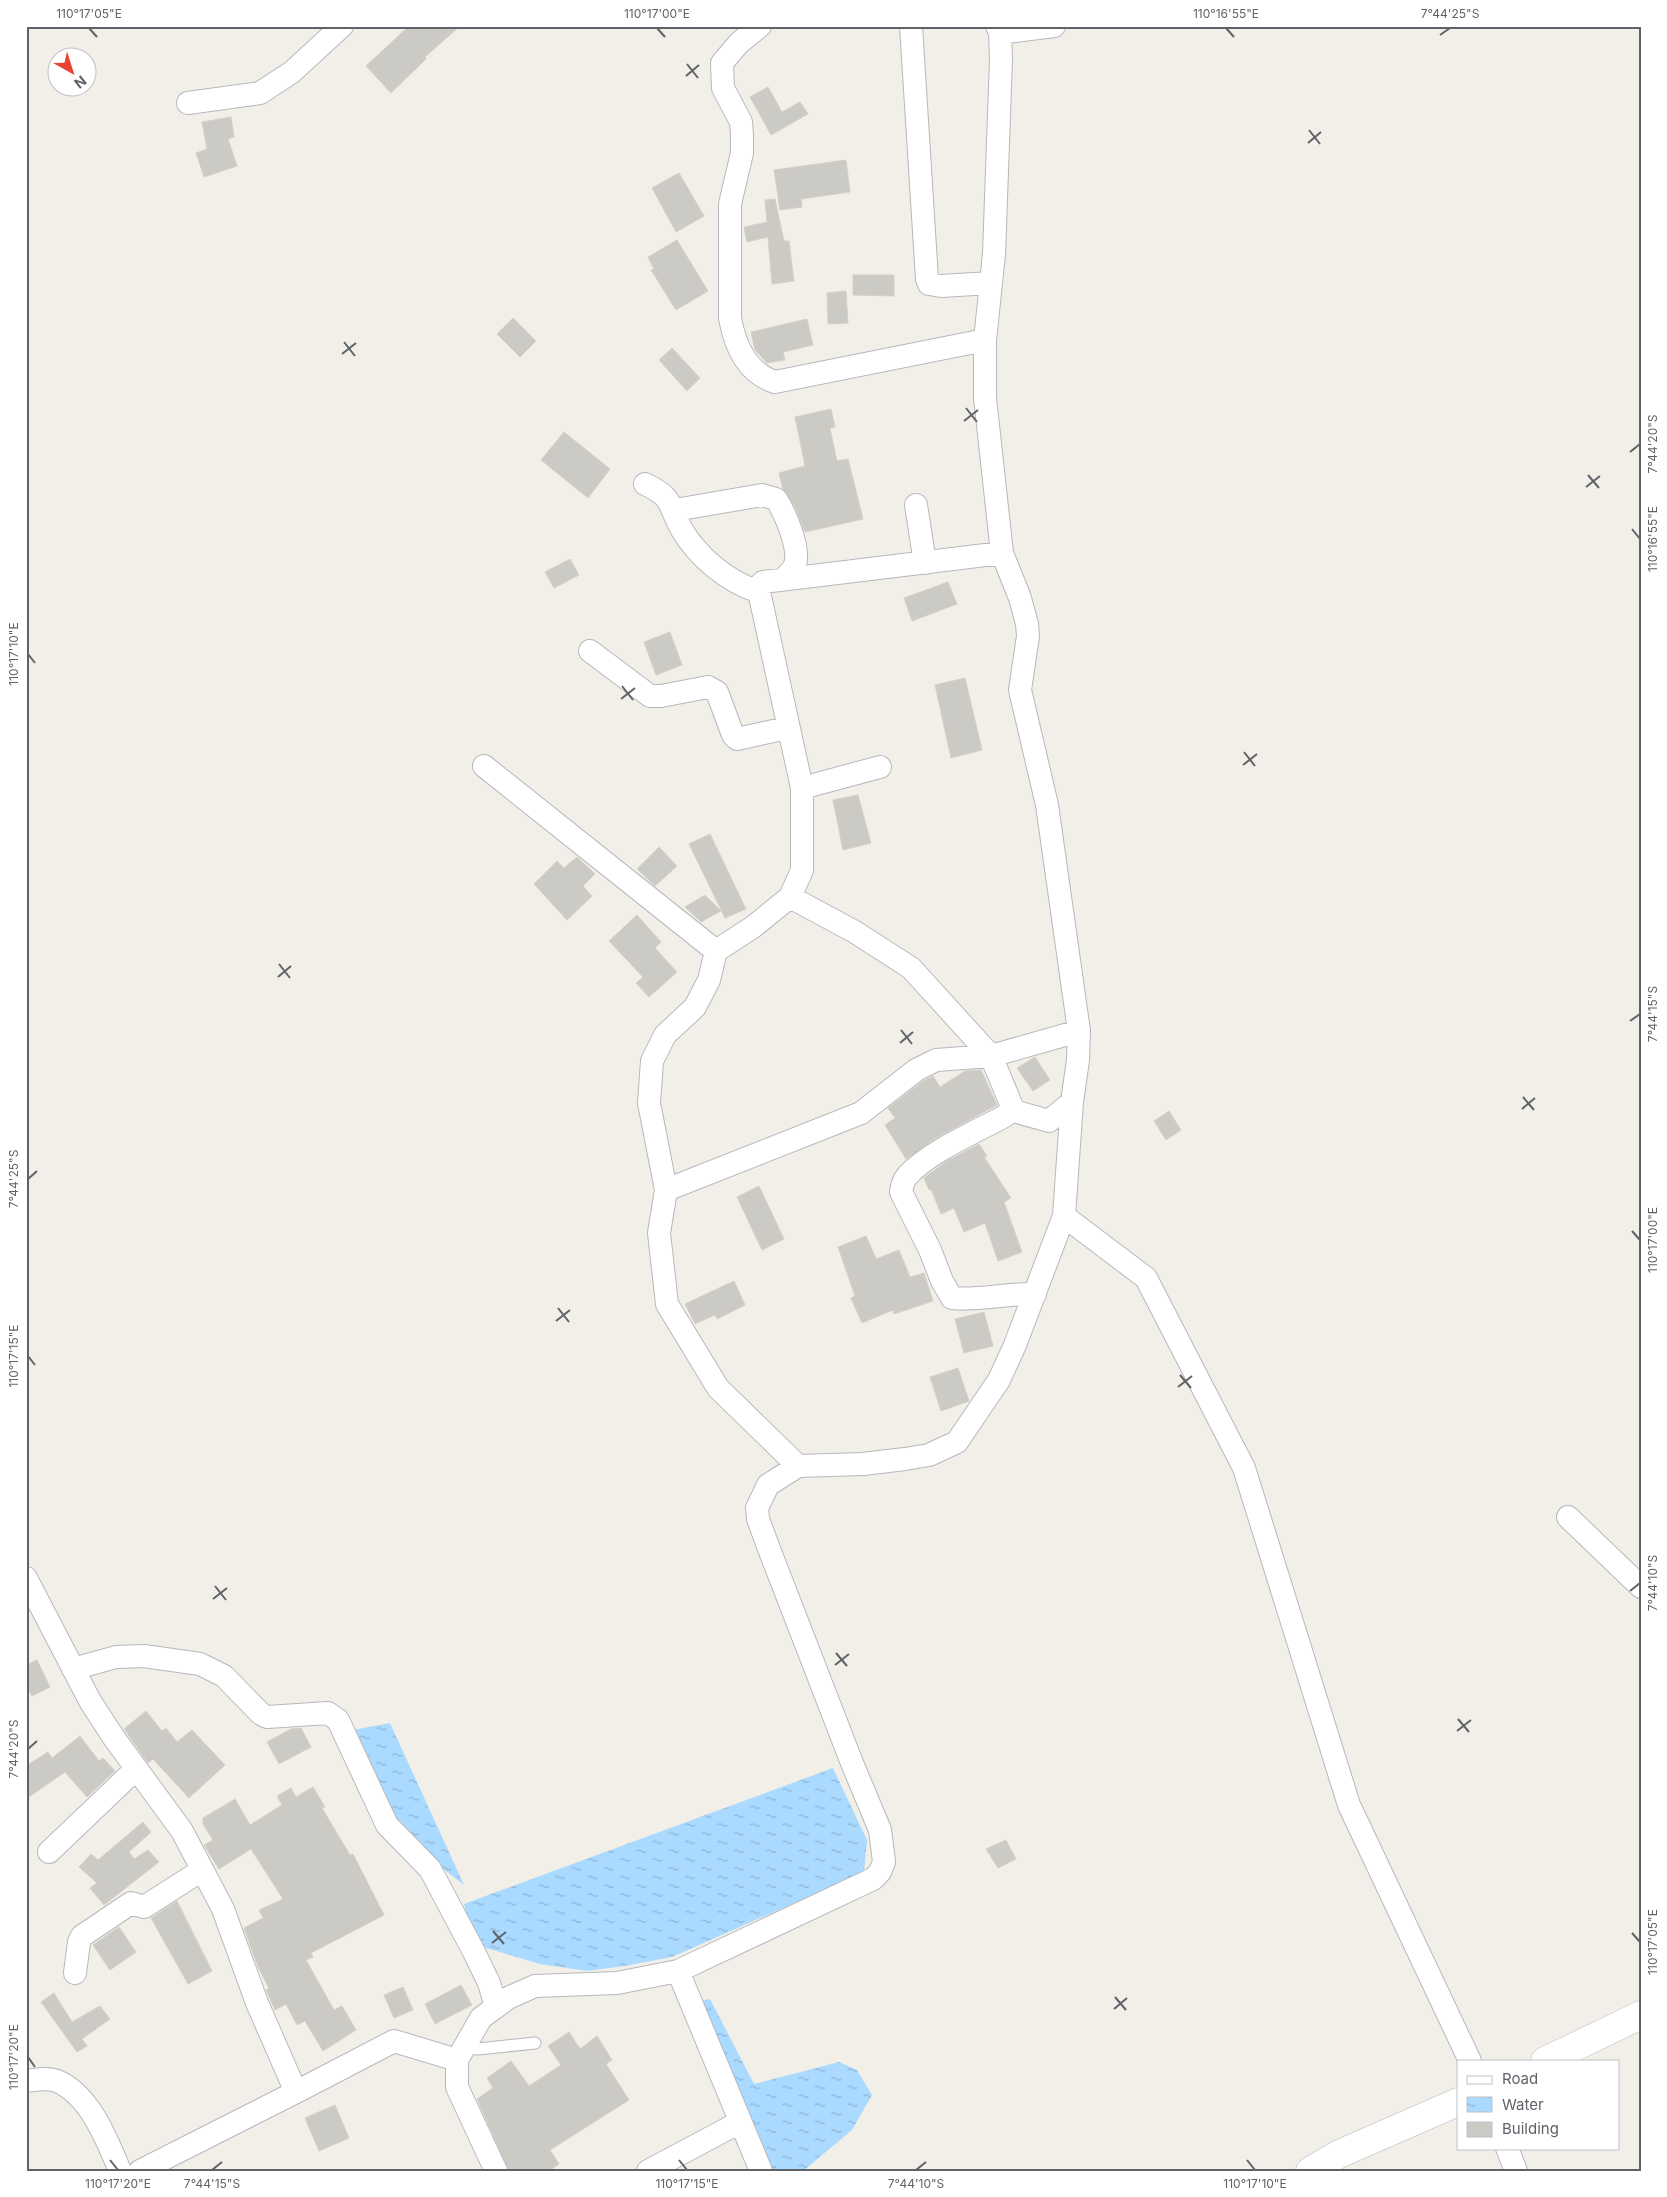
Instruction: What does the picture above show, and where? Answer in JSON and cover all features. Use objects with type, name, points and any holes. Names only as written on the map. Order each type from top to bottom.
[{"type":"street","points":[[188,103],[260,93],[292,72],[342,26]]},
{"type":"street","points":[[760,26],[739,43],[722,63],[723,88],[741,122],[742,153],[730,204],[730,318],[732,332],[746,361],[762,378],[775,382],[985,340]]},
{"type":"street","points":[[910,26],[927,279],[929,284],[941,286],[991,283]]},
{"type":"street","points":[[496,2171],[457,2087],[461,2054],[481,2018],[508,1998],[535,1986],[617,1983],[678,1971],[873,1879],[884,1862],[880,1830],[852,1763],[758,1519],[760,1498],[768,1485],[798,1466],[864,1464],[905,1459],[929,1455],[957,1442],[998,1380],[1015,1345],[1064,1216],[1079,1031],[1048,805],[1020,690],[1028,636],[1027,624],[1020,598],[1002,554],[985,398],[985,340],[991,283],[1001,59],[998,29],[1054,26]]},
{"type":"street","points":[[645,484],[663,494],[674,510],[683,532],[710,562],[734,582],[757,591]]},
{"type":"street","points":[[674,510],[762,495],[776,499],[785,512],[797,556],[794,566],[784,580]]},
{"type":"street","points":[[916,505],[925,563]]},
{"type":"street","points":[[757,591],[764,582],[1002,554]]},
{"type":"street","points":[[757,591],[802,788],[802,870],[790,897],[753,927],[716,951],[709,980],[695,1006],[665,1035],[652,1061],[649,1103],[666,1190],[659,1232],[667,1304],[718,1388],[798,1466]]},
{"type":"street","points":[[590,651],[650,696],[712,689],[717,692],[733,734],[737,739],[787,728]]},
{"type":"street","points":[[484,766],[716,951]]},
{"type":"street","points":[[802,788],[880,767]]},
{"type":"street","points":[[790,897],[855,932],[912,968],[991,1056],[1011,1104],[1010,1110]]},
{"type":"street","points":[[666,1190],[861,1113],[916,1070],[936,1060],[991,1056],[1079,1031]]},
{"type":"street","points":[[1035,1294],[993,1295],[967,1300],[952,1298],[942,1281],[930,1250],[901,1192],[902,1184],[907,1175],[926,1160],[1010,1110],[1049,1121],[1072,1102]]},
{"type":"street","points":[[1064,1216],[1146,1278],[1244,1468],[1349,1805],[1470,2060]]},
{"type":"street","points":[[1568,1517],[1641,1587]]},
{"type":"street","points":[[26,1578],[99,1716],[182,1831],[222,1909],[257,2003],[296,2092]]},
{"type":"street","points":[[73,1669],[116,1657],[144,1656],[200,1664],[224,1676],[267,1717],[328,1712],[338,1720],[388,1825],[430,1869],[489,1983],[496,2007]]},
{"type":"street","points":[[49,1852],[136,1769]]},
{"type":"street","points":[[75,1973],[79,1942],[87,1932],[131,1904],[144,1907],[202,1870]]},
{"type":"street","points":[[678,1971],[761,2171]]},
{"type":"street","points":[[1547,2060],[1641,2015]]},
{"type":"street","points":[[140,2171],[394,2041],[461,2054]]},
{"type":"street","points":[[26,2081],[46,2078],[58,2081],[88,2106],[99,2124],[120,2171]]},
{"type":"street","points":[[1310,2171],[1339,2154],[1457,2102]]},
{"type":"street","points":[[648,2171],[740,2122]]},
{"type":"street","points":[[1508,2150],[1516,2171]]},
{"type":"lane","points":[[461,2054],[535,2042]]},
{"type":"water","points":[[390,1723],[464,1885],[391,1828],[347,1731]]},
{"type":"water","points":[[833,1768],[867,1840],[864,1872],[672,1957],[624,1966],[587,1971],[540,1964],[473,1944],[464,1904]]},
{"type":"water","points":[[710,1999],[754,2084],[839,2062],[857,2070],[872,2095],[852,2130],[803,2171],[770,2171],[700,2001]]},
{"type":"building","points":[[409,26],[460,26],[425,57],[426,59],[391,93],[366,66]]},
{"type":"building","points":[[768,87],[782,112],[800,102],[808,114],[771,135],[750,97]]},
{"type":"building","points":[[231,117],[234,137],[228,139],[237,166],[204,177],[196,153],[207,149],[202,122]]},
{"type":"building","points":[[846,160],[850,192],[801,199],[802,207],[780,210],[774,170]]},
{"type":"building","points":[[679,173],[704,216],[676,232],[652,188]]},
{"type":"building","points":[[775,199],[784,241],[789,241],[794,281],[772,284],[768,237],[747,242],[744,227],[767,222],[765,200]]},
{"type":"building","points":[[677,240],[708,291],[676,310],[651,270],[654,269],[648,257]]},
{"type":"building","points":[[853,275],[894,275],[894,296],[853,295]]},
{"type":"building","points":[[846,291],[848,323],[828,324],[827,293]]},
{"type":"building","points":[[513,318],[536,341],[520,357],[497,334]]},
{"type":"building","points":[[807,319],[813,345],[783,352],[785,360],[767,363],[755,350],[751,332]]},
{"type":"building","points":[[672,348],[700,378],[687,391],[659,360]]},
{"type":"building","points":[[831,409],[835,427],[830,428],[837,461],[848,459],[863,519],[805,532],[795,507],[783,489],[779,473],[805,466],[795,417]]},
{"type":"building","points":[[564,432],[610,469],[588,498],[541,460]]},
{"type":"building","points":[[570,559],[579,575],[554,588],[545,572]]},
{"type":"building","points":[[948,582],[957,604],[912,621],[904,598]]},
{"type":"building","points":[[670,632],[682,665],[656,675],[644,642]]},
{"type":"building","points":[[965,678],[982,750],[951,758],[935,685]]},
{"type":"building","points":[[858,795],[871,843],[843,850],[833,800]]},
{"type":"building","points":[[710,834],[746,909],[725,918],[689,844]]},
{"type":"building","points":[[659,847],[677,866],[655,886],[637,869]]},
{"type":"building","points":[[577,857],[595,874],[583,886],[592,896],[567,920],[534,884],[557,861],[564,868]]},
{"type":"building","points":[[705,895],[721,911],[701,922],[685,907]]},
{"type":"building","points":[[637,915],[661,942],[655,948],[677,972],[649,997],[636,983],[643,977],[609,941]]},
{"type":"building","points":[[1035,1057],[1050,1080],[1033,1091],[1017,1068]]},
{"type":"building","points":[[981,1070],[997,1105],[934,1139],[906,1159],[885,1125],[895,1118],[888,1108],[923,1081],[933,1076],[940,1087],[965,1071]]},
{"type":"building","points":[[1169,1111],[1181,1130],[1166,1140],[1154,1121]]},
{"type":"building","points":[[979,1144],[987,1156],[984,1157],[1011,1198],[1004,1202],[1022,1252],[998,1261],[985,1223],[964,1232],[954,1208],[941,1214],[931,1189],[929,1190],[924,1178],[947,1161]]},
{"type":"building","points":[[759,1186],[784,1239],[762,1250],[737,1197]]},
{"type":"building","points":[[866,1236],[876,1259],[899,1250],[910,1277],[924,1273],[933,1301],[894,1314],[893,1310],[862,1323],[851,1298],[855,1296],[838,1247]]},
{"type":"building","points":[[734,1281],[745,1305],[717,1319],[715,1315],[695,1324],[685,1304]]},
{"type":"building","points":[[984,1312],[993,1346],[964,1353],[955,1319]]},
{"type":"building","points":[[958,1368],[969,1401],[941,1411],[930,1377]]},
{"type":"building","points":[[37,1660],[50,1687],[32,1696],[26,1685],[26,1665]]},
{"type":"building","points":[[146,1711],[162,1731],[166,1728],[177,1742],[192,1730],[225,1765],[189,1798],[153,1759],[148,1763],[124,1729]]},
{"type":"building","points":[[301,1728],[311,1747],[279,1764],[267,1742],[291,1729]]},
{"type":"building","points":[[80,1736],[99,1761],[103,1758],[115,1771],[87,1797],[65,1772],[26,1799],[26,1766],[48,1752],[52,1758]]},
{"type":"building","points":[[313,1787],[325,1807],[322,1808],[350,1855],[353,1854],[384,1915],[311,1953],[313,1957],[306,1960],[334,2010],[342,2006],[356,2030],[323,2051],[305,2021],[297,2025],[286,2004],[275,2010],[266,1990],[269,1988],[258,1967],[244,1928],[263,1918],[259,1910],[283,1899],[251,1849],[219,1869],[204,1845],[213,1840],[203,1824],[203,1818],[235,1799],[250,1825],[282,1805],[277,1796],[291,1788],[296,1797]]},
{"type":"building","points":[[143,1822],[151,1832],[129,1852],[134,1859],[148,1850],[159,1862],[104,1905],[90,1888],[97,1883],[79,1867],[91,1854],[98,1860]]},
{"type":"building","points":[[1006,1840],[1016,1859],[998,1868],[986,1849]]},
{"type":"building","points":[[177,1901],[212,1971],[188,1984],[151,1918]]},
{"type":"building","points":[[119,1927],[136,1952],[110,1970],[93,1945]]},
{"type":"building","points":[[461,1985],[472,2005],[435,2024],[425,2004]]},
{"type":"building","points":[[403,1987],[413,2010],[394,2018],[384,1995]]},
{"type":"building","points":[[54,1993],[72,2022],[100,2006],[110,2019],[82,2039],[87,2046],[77,2052],[41,2002]]},
{"type":"building","points":[[569,2032],[580,2049],[597,2036],[612,2060],[606,2064],[629,2100],[550,2150],[559,2164],[549,2171],[509,2171],[477,2099],[493,2088],[487,2078],[511,2061],[529,2086],[561,2065],[548,2046]]},
{"type":"building","points":[[335,2105],[349,2138],[319,2151],[305,2118]]}]
